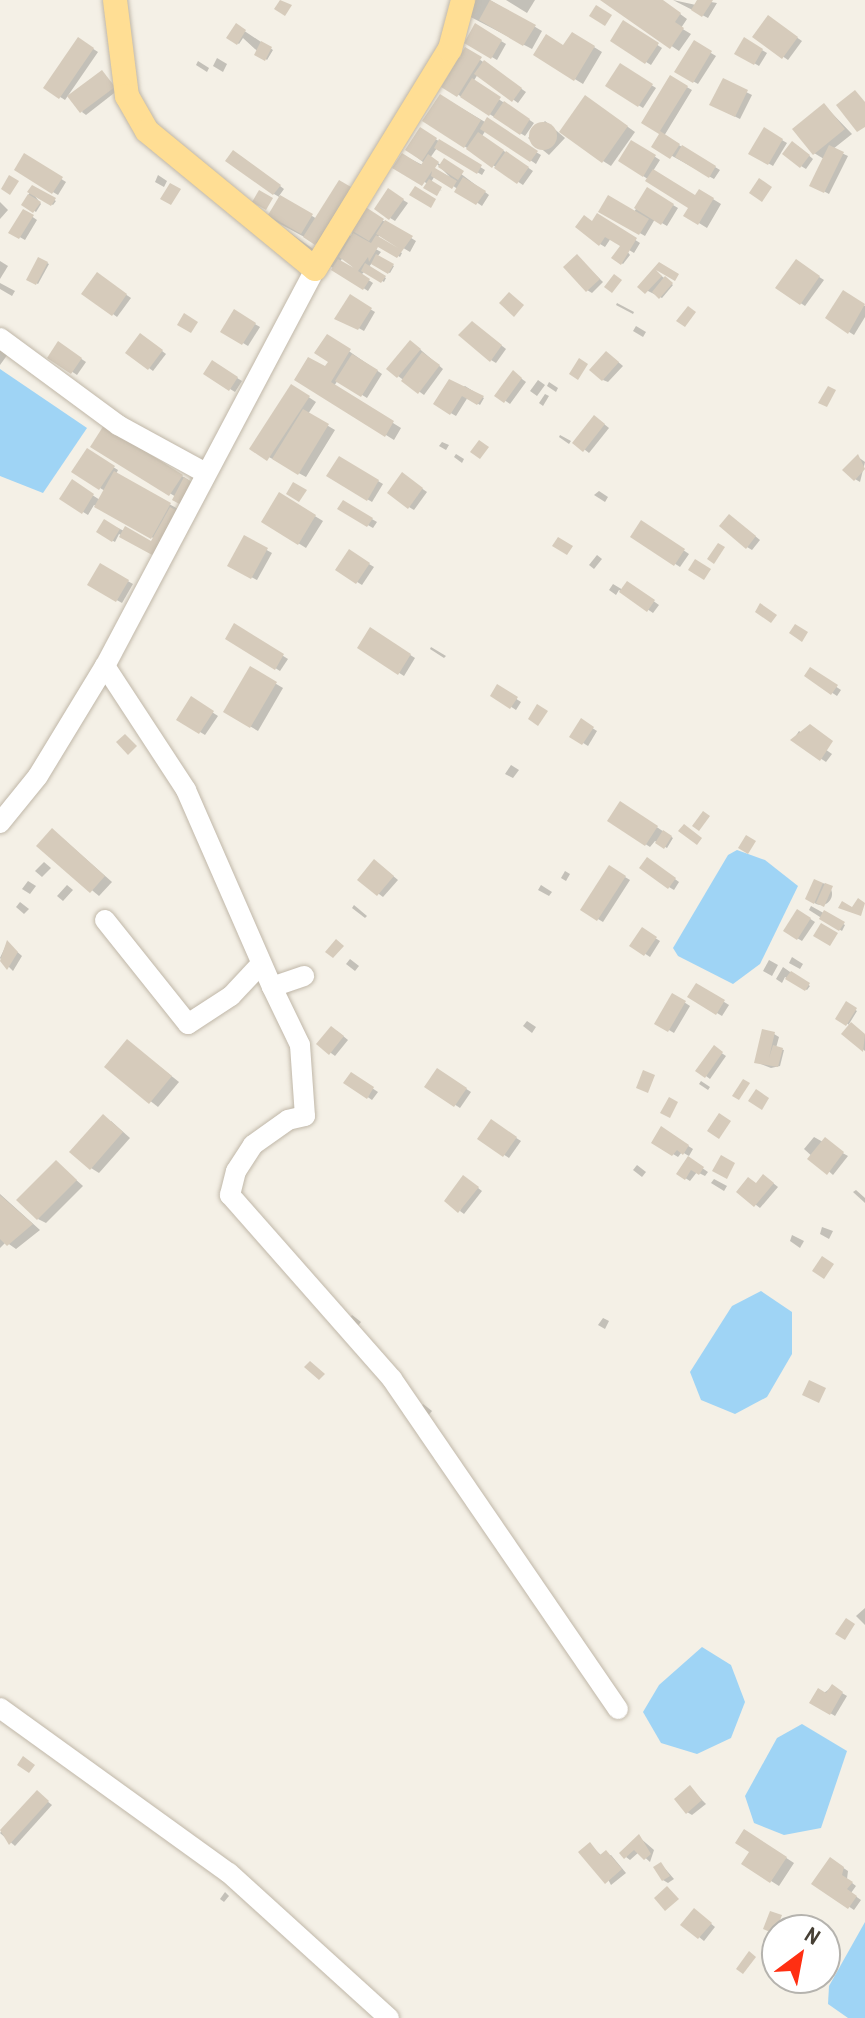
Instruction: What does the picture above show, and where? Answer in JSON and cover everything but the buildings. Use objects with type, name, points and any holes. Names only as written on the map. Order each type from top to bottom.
[{"type":"main road","points":[[115,0],[127,96],[147,131],[315,269],[450,49],[463,0]]},
{"type":"street","points":[[0,823],[38,776],[105,666],[204,472],[315,269]]},
{"type":"street","points":[[0,338],[118,425],[204,472]]},
{"type":"street","points":[[105,666],[186,790],[260,965],[300,1045],[305,1116],[288,1120],[253,1145],[236,1171],[230,1195],[392,1379],[618,1709]]},
{"type":"street","points":[[105,920],[188,1024],[231,996],[260,965]]},
{"type":"street","points":[[272,987],[304,976]]},
{"type":"street","points":[[0,1708],[229,1873],[389,2018]]},
{"type":"water","points":[[0,369],[87,428],[43,493],[0,476]]},
{"type":"water","points":[[737,850],[765,860],[798,886],[760,964],[733,984],[678,956],[673,948],[728,855]]},
{"type":"water","points":[[761,1291],[792,1312],[792,1354],[767,1397],[735,1414],[701,1400],[690,1372],[732,1306]]},
{"type":"water","points":[[702,1647],[731,1665],[745,1702],[731,1738],[697,1754],[661,1743],[643,1712],[659,1685]]},
{"type":"water","points":[[802,1724],[847,1751],[821,1828],[784,1835],[754,1823],[745,1796],[777,1738]]},
{"type":"water","points":[[865,1922],[865,2018],[848,2018],[828,2004],[829,1994],[841,1994],[841,1965]]}]
